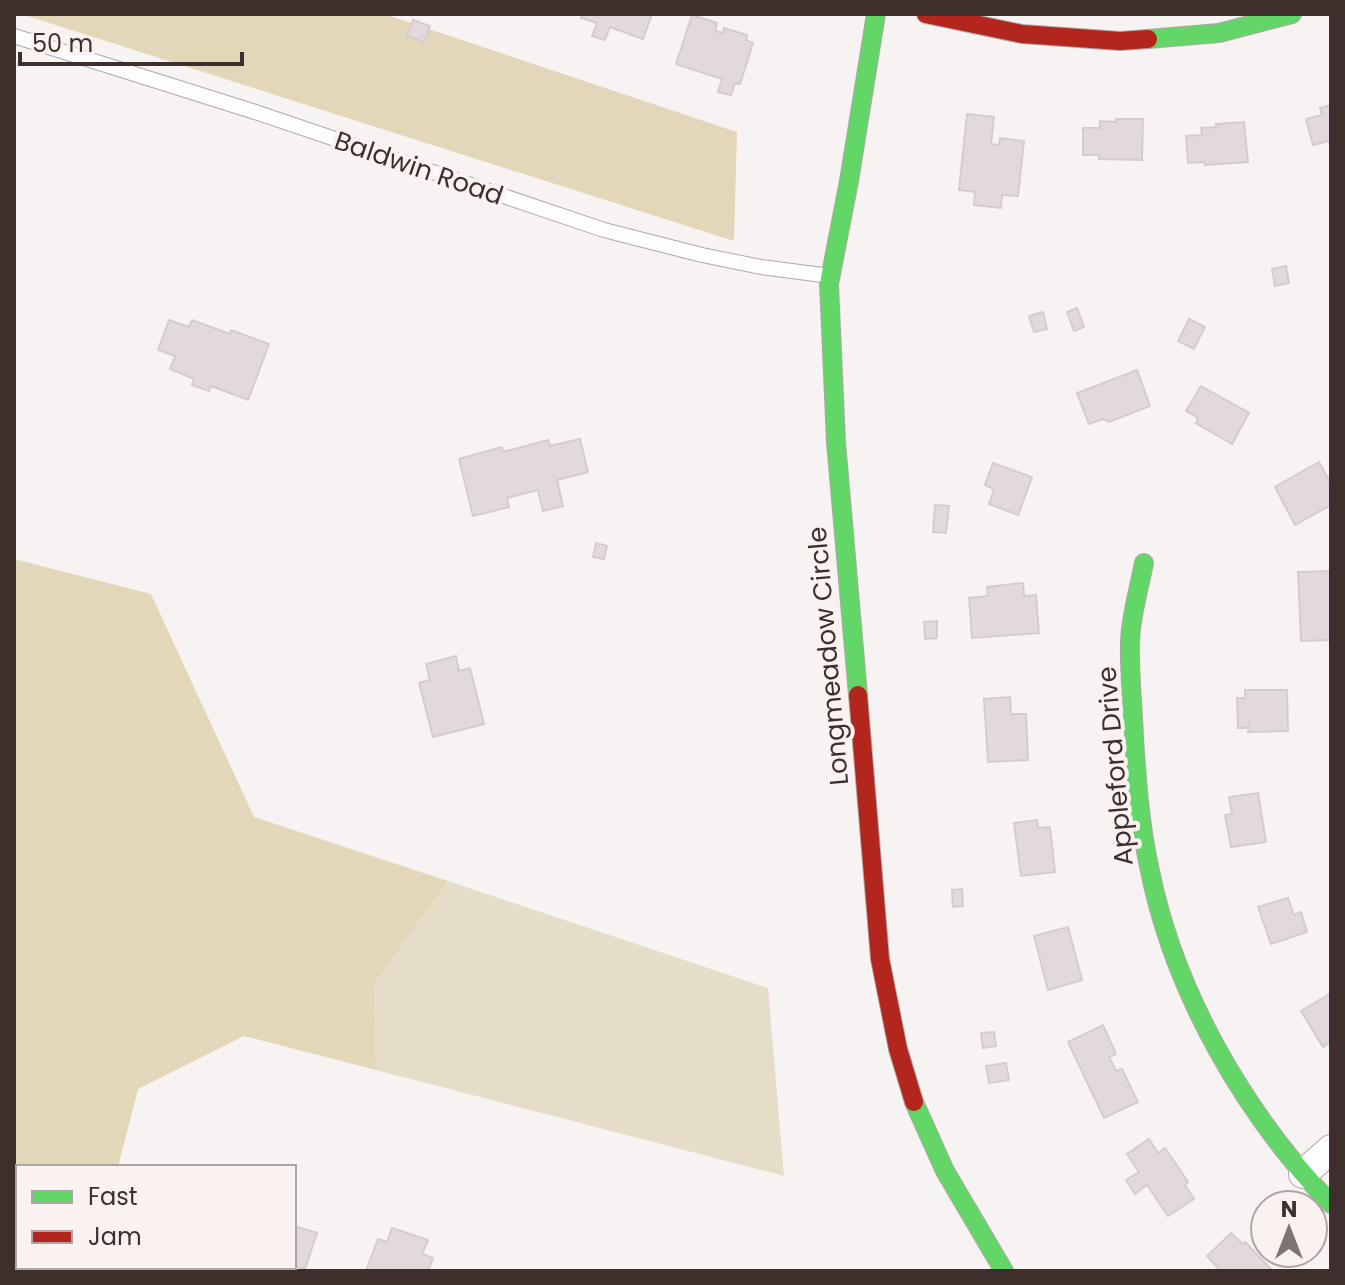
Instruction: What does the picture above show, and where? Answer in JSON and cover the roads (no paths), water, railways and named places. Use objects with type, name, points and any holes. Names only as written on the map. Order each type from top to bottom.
[{"type":"street","name":"Longmeadow Circle","points":[[876,14],[829,284],[836,442],[880,959],[891,1024],[905,1075],[928,1138],[1004,1271]]},
{"type":"street","points":[[926,14],[1022,34],[1120,41],[1219,33],[1292,14]]},
{"type":"street","name":"Appleford Drive","points":[[1144,563],[1130,643],[1139,802],[1150,872],[1165,927],[1188,988],[1227,1064],[1262,1122],[1331,1204]]},
{"type":"street","points":[[1303,1174],[1331,1149]]},
{"type":"lane","name":"Baldwin Road","points":[[14,36],[267,116],[604,230],[702,255],[830,276]]}]
